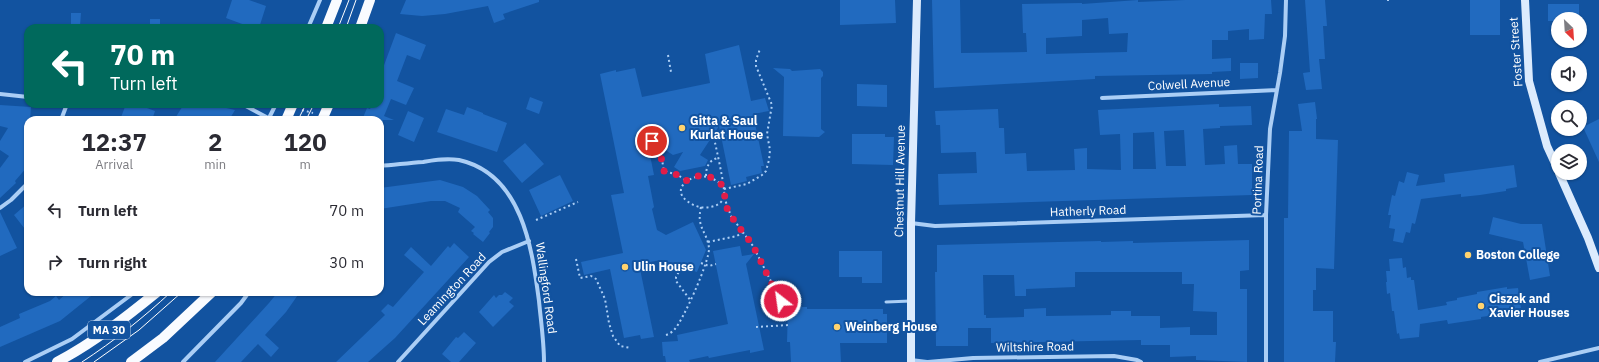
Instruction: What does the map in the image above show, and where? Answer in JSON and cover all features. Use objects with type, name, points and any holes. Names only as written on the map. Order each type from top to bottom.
[{"type":"main road","points":[[328,24],[337,0]]},
{"type":"main road","points":[[361,24],[370,0]]},
{"type":"main road","name":"Chestnut Hill Avenue","points":[[911,361],[911,223],[916,0]]},
{"type":"main road","name":"Foster Street","points":[[1525,0],[1529,81],[1547,146],[1551,155]]},
{"type":"main road","points":[[289,116],[295,108]]},
{"type":"main road","points":[[320,116],[326,108]]},
{"type":"main road","points":[[1563,180],[1599,268]]},
{"type":"main road","name":"MA 30","points":[[57,362],[118,324],[152,296]]},
{"type":"main road","points":[[131,362],[163,338],[208,296]]},
{"type":"street","points":[[310,24],[320,0]]},
{"type":"street","name":"Portina Road","points":[[1266,362],[1266,215],[1270,129],[1285,36],[1286,0]]},
{"type":"street","name":"Colwell Avenue","points":[[1102,98],[1277,90]]},
{"type":"street","points":[[0,94],[24,97]]},
{"type":"street","points":[[249,108],[264,116]]},
{"type":"street","name":"Wallingford Road","points":[[384,166],[445,158],[460,161],[482,170],[494,178],[507,191],[519,213],[529,241],[536,276],[544,362]]},
{"type":"street","points":[[0,208],[11,200],[24,186]]},
{"type":"street","name":"Hatherly Road","points":[[911,223],[935,226],[1266,215]]},
{"type":"street","name":"Leamington Road","points":[[398,362],[489,262],[502,252],[529,241]]},
{"type":"street","points":[[25,362],[72,339],[130,296]]},
{"type":"street","points":[[183,362],[246,296]]},
{"type":"street","points":[[1540,362],[1599,348]]},
{"type":"street","name":"Wiltshire Road","points":[[911,361],[928,362],[973,358],[1114,356],[1141,362]]},
{"type":"lane","points":[[886,302],[911,301]]},
{"type":"path","points":[[724,189],[746,185],[762,175],[766,171],[769,160],[770,153],[767,134],[773,107],[756,66],[756,60],[760,49]]},
{"type":"path","points":[[668,55],[671,72]]},
{"type":"path","points":[[298,108],[317,116]]},
{"type":"path","points":[[712,128],[724,189],[724,197],[731,216],[753,246],[781,301]]},
{"type":"path","points":[[652,141],[652,144],[658,143],[664,171],[678,175],[686,181]]},
{"type":"path","points":[[706,176],[709,163],[713,159],[718,158]]},
{"type":"path","points":[[724,189],[717,180],[706,176],[697,176],[686,181],[682,188],[684,197],[689,202],[701,207],[715,206],[720,203],[724,197]]},
{"type":"path","points":[[536,220],[578,202]]},
{"type":"path","points":[[666,335],[674,330],[678,325],[691,300],[709,255],[708,242],[699,224],[701,207]]},
{"type":"path","points":[[708,242],[737,236],[743,232]]},
{"type":"path","points":[[576,259],[580,278],[591,276],[595,277],[598,281],[605,299],[609,323],[616,342],[620,346],[631,348]]},
{"type":"path","points":[[701,263],[709,266],[716,264]]},
{"type":"path","points":[[680,268],[676,276],[676,281],[691,300]]},
{"type":"path","points":[[756,327],[788,325]]},
{"type":"building","points":[[232,0],[249,0],[266,6],[260,24],[242,24],[226,18]]},
{"type":"building","points":[[406,0],[539,0],[539,2],[503,14],[505,19],[494,23],[488,6],[445,14],[422,16],[400,14]]},
{"type":"building","points":[[840,0],[895,0],[896,23],[840,25]]},
{"type":"building","points":[[932,0],[960,0],[961,53],[1027,52],[1026,33],[1023,33],[1022,4],[1082,4],[1138,0],[1138,2],[1185,0],[1271,0],[1272,14],[1265,14],[1264,39],[1249,40],[1249,29],[1228,31],[1228,40],[1212,40],[1212,59],[1231,58],[1231,71],[1212,72],[1212,74],[1095,76],[1095,79],[934,88]],"holes":[[[1108,18],[1109,34],[1128,33],[1127,52],[1046,54],[1046,38],[1082,36],[1082,20]]]},
{"type":"building","points":[[1305,0],[1325,0],[1327,26],[1323,26],[1325,59],[1319,59],[1322,89],[1306,90],[1303,73],[1310,72]]},
{"type":"building","points":[[1470,0],[1500,0],[1500,35],[1470,35]]},
{"type":"building","points":[[1548,4],[1579,4],[1579,12],[1551,12],[1551,21],[1548,21]]},
{"type":"building","points":[[71,13],[81,13],[80,24],[71,24]]},
{"type":"building","points":[[150,19],[160,19],[160,24],[150,24]]},
{"type":"building","points":[[396,33],[426,45],[420,60],[407,55],[397,81],[414,88],[406,105],[391,99],[384,116],[364,116],[367,108],[384,108],[384,65]]},
{"type":"building","points":[[739,45],[751,101],[765,98],[769,111],[753,114],[764,166],[761,166],[762,173],[746,177],[747,181],[731,185],[719,126],[700,155],[708,160],[705,166],[680,171],[674,167],[683,152],[673,155],[650,140],[652,152],[649,150],[654,175],[648,176],[654,207],[652,209],[657,230],[666,235],[693,222],[706,250],[697,272],[661,260],[639,264],[654,337],[641,339],[640,335],[624,338],[610,269],[584,275],[581,262],[623,253],[611,195],[624,193],[600,74],[616,70],[616,72],[635,68],[642,97],[710,83],[705,54]]},
{"type":"building","points":[[1240,63],[1258,63],[1258,78],[1240,79]]},
{"type":"building","points":[[773,68],[790,69],[792,71],[820,69],[823,72],[823,76],[821,78],[821,129],[825,132],[819,137],[783,136],[784,77]]},
{"type":"building","points":[[857,84],[887,85],[887,107],[857,106]]},
{"type":"building","points":[[530,97],[543,102],[539,114],[526,109]]},
{"type":"building","points":[[1315,102],[1317,119],[1316,139],[1338,140],[1334,269],[1316,268],[1316,290],[1313,290],[1313,311],[1333,311],[1333,342],[1336,342],[1335,362],[1284,362],[1284,218],[1288,218],[1289,131],[1302,131],[1298,104]]},
{"type":"building","points":[[1219,104],[1219,107],[1251,106],[1252,125],[1220,126],[1220,128],[1203,129],[1205,165],[1225,164],[1224,146],[1237,145],[1238,164],[1252,164],[1252,195],[939,205],[938,174],[977,173],[976,152],[941,153],[940,125],[936,125],[935,111],[998,109],[999,128],[1004,128],[1005,154],[1026,153],[1027,171],[1075,170],[1074,149],[1087,148],[1087,169],[1121,170],[1120,134],[1100,135],[1098,110]],"holes":[[[1184,130],[1186,166],[1166,166],[1164,131]],[[1154,132],[1156,169],[1133,169],[1133,133]]]},
{"type":"building","points":[[0,105],[31,108],[30,116],[24,116],[24,171],[15,181],[16,183],[0,198],[0,168],[9,156],[0,150],[0,141],[8,128],[0,126]]},
{"type":"building","points":[[467,107],[507,123],[497,152],[437,132],[446,109],[464,115]]},
{"type":"building","points":[[124,108],[147,108],[155,111],[153,116],[122,116]]},
{"type":"building","points":[[182,108],[226,108],[235,110],[231,116],[176,116]]},
{"type":"building","points":[[408,111],[424,118],[414,142],[398,135]]},
{"type":"building","points":[[384,116],[394,120],[384,120]]},
{"type":"building","points":[[1599,119],[1599,162],[1587,136],[1587,125]]},
{"type":"building","points":[[852,134],[885,134],[885,137],[894,137],[893,165],[852,164]]},
{"type":"building","points":[[525,143],[544,164],[522,183],[503,161]]},
{"type":"building","points":[[1514,165],[1517,187],[1506,189],[1506,191],[1480,195],[1461,197],[1461,194],[1421,199],[1415,224],[1412,223],[1410,233],[1406,232],[1403,243],[1393,241],[1395,229],[1389,228],[1391,215],[1388,215],[1392,195],[1395,196],[1399,181],[1404,183],[1407,172],[1419,175],[1416,186],[1445,182],[1444,174]]},
{"type":"building","points":[[560,175],[573,201],[541,216],[529,190]]},
{"type":"building","points":[[440,180],[463,187],[477,196],[490,210],[488,212],[493,218],[493,227],[483,242],[471,231],[475,227],[458,212],[460,208],[445,201],[431,201],[384,208],[384,187]]},
{"type":"building","points":[[24,206],[24,228],[14,215]]},
{"type":"building","points":[[0,212],[17,248],[0,256]]},
{"type":"building","points":[[1493,217],[1521,224],[1542,224],[1550,276],[1530,280],[1523,242],[1489,234]]},
{"type":"building","points":[[1249,240],[1249,270],[1240,271],[1240,289],[1247,289],[1247,362],[1196,360],[1196,356],[1170,357],[1170,345],[1141,345],[1141,340],[991,343],[991,328],[968,328],[968,346],[936,346],[935,272],[937,272],[937,245],[1101,241],[1133,241],[1133,243]],"holes":[[[1075,272],[1182,272],[1182,284],[1194,284],[1193,311],[1217,312],[1217,335],[1190,335],[1190,327],[1160,328],[1160,316],[1131,316],[1131,311],[1111,311],[1111,315],[1046,316],[1046,308],[1024,309],[1024,317],[986,318],[986,315],[984,315],[983,275],[1014,275],[1015,296],[1026,296],[1026,289],[1075,287]]]},
{"type":"building","points":[[454,243],[469,257],[395,338],[368,362],[336,362],[385,315],[381,311],[388,304],[393,307],[424,272],[404,255],[411,247],[431,266],[448,246],[450,248]]},
{"type":"building","points":[[740,246],[742,256],[754,254],[746,264],[764,350],[750,353],[750,350],[709,358],[708,356],[689,360],[690,362],[666,362],[665,356],[663,356],[662,342],[678,341],[677,335],[728,324],[713,251]]},
{"type":"building","points":[[839,251],[882,251],[882,283],[862,283],[862,277],[839,277]]},
{"type":"building","points":[[1402,258],[1403,268],[1406,267],[1407,278],[1411,277],[1411,280],[1414,280],[1418,310],[1447,305],[1446,302],[1477,294],[1477,292],[1507,287],[1507,289],[1518,288],[1521,308],[1509,310],[1509,313],[1481,317],[1481,319],[1448,324],[1447,320],[1420,324],[1419,337],[1400,339],[1399,333],[1397,334],[1394,311],[1392,311],[1390,293],[1387,294],[1386,271],[1390,271],[1389,259]]},
{"type":"building","points":[[505,292],[513,298],[509,302],[514,306],[493,327],[479,312],[494,295],[496,298]]},
{"type":"building","points":[[56,296],[59,300],[64,296],[91,296],[60,321],[0,347],[0,327],[20,318],[19,314],[50,301]]},
{"type":"building","points":[[275,296],[297,296],[286,312],[265,335],[279,348],[271,357],[258,344],[241,362],[215,362]]},
{"type":"building","name":"Weinberg House","points":[[796,307],[807,307],[807,309],[883,309],[883,314],[887,314],[887,343],[840,343],[841,362],[791,362],[790,342],[787,342],[788,309],[796,309]]},
{"type":"building","points":[[464,332],[476,343],[459,362],[451,362],[442,354],[456,337],[458,338]]},
{"type":"tram line","points":[[340,24],[349,0]]},
{"type":"tram line","points":[[347,24],[356,0]]},
{"type":"tram line","points":[[300,116],[304,108]]},
{"type":"tram line","points":[[308,116],[312,108]]},
{"type":"tram line","points":[[82,362],[128,329],[167,296]]},
{"type":"tram line","points":[[94,362],[139,330],[177,296]]},
{"type":"place","name":"Gitta & Saul Kurlat House","points":[[682,128]]},
{"type":"place","name":"Boston College","points":[[1468,255]]},
{"type":"place","name":"Ulin House","points":[[625,267]]},
{"type":"place","name":"Ciszek and Xavier Houses","points":[[1481,306]]},
{"type":"place","name":"Weinberg House","points":[[837,327]]},
{"type":"route","points":[[652,141],[652,144],[658,143],[664,171],[672,172],[684,178],[686,181],[697,176],[706,176],[719,182],[725,191],[724,197],[731,216],[753,246],[772,286],[781,301]]}]
